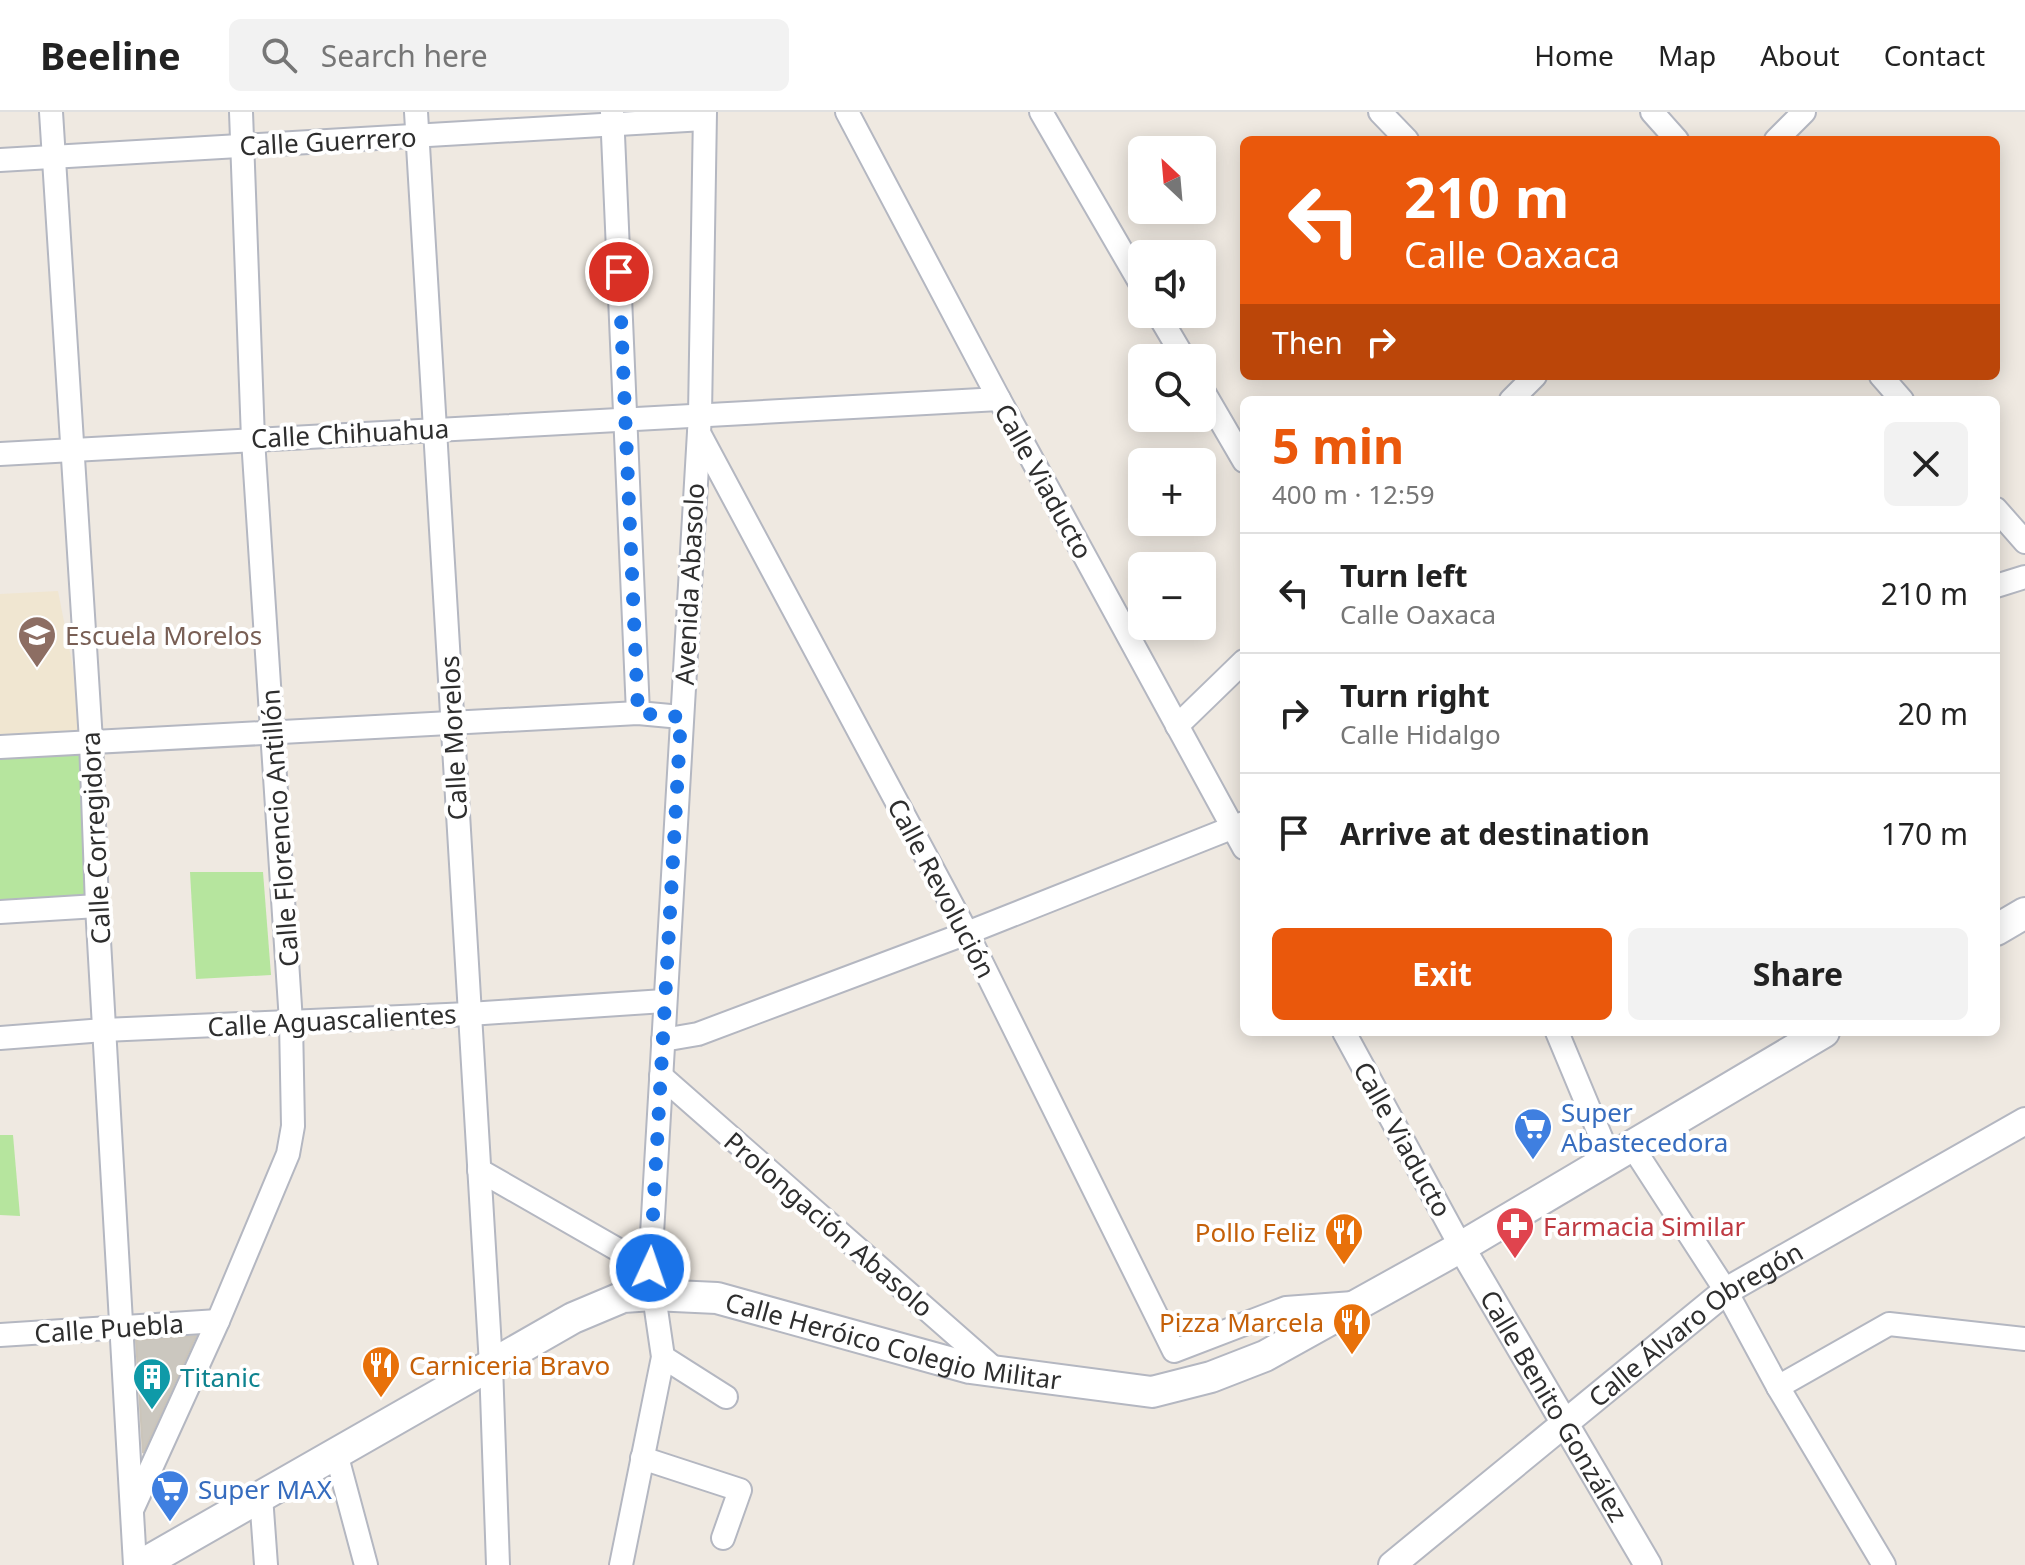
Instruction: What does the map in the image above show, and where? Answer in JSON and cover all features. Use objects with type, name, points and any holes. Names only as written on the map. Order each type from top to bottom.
[{"type":"main road","points":[[2000,928],[2025,913]]},
{"type":"main road","name":"Calle Heróico Colegio Militar","points":[[138,1565],[573,1318],[651,1282],[970,1368],[1152,1392],[1211,1377],[1265,1356],[1461,1247],[1817,1036]]},
{"type":"street","name":"Calle Corregidora","points":[[51,112],[70,449],[91,741],[97,906],[131,1511],[138,1565]]},
{"type":"street","name":"Calle Florencio Antillón","points":[[131,1511],[218,1321],[288,1154],[293,1126],[291,1022],[253,439],[241,112]]},
{"type":"street","name":"Calle Morelos","points":[[416,112],[491,1365],[498,1565]]},
{"type":"street","name":"Calle Viaducto","points":[[847,112],[1177,726],[1238,825]]},
{"type":"street","points":[[1041,112],[1128,262]]},
{"type":"street","points":[[1380,112],[1403,136]]},
{"type":"street","points":[[1652,112],[1673,136]]},
{"type":"street","points":[[1780,136],[1804,112]]},
{"type":"street","name":"Calle Guerrero","points":[[0,160],[416,136],[612,118],[704,115]]},
{"type":"street","name":"Avenida Abasolo","points":[[663,1357],[651,1282],[664,1001],[699,423],[704,115]]},
{"type":"street","points":[[612,118],[638,713]]},
{"type":"street","points":[[1884,380],[1898,396]]},
{"type":"street","name":"Calle Chihuahua","points":[[0,454],[625,419],[699,423],[999,399]]},
{"type":"street","points":[[1216,413],[1240,454]]},
{"type":"street","name":"Calle Revolución","points":[[699,423],[967,933],[1174,1351]]},
{"type":"street","points":[[2000,514],[2025,542]]},
{"type":"street","points":[[2000,585],[2025,577]]},
{"type":"street","points":[[1177,726],[1240,665]]},
{"type":"street","points":[[0,747],[638,713],[681,717]]},
{"type":"street","points":[[663,1040],[698,1034],[967,933],[1238,825]]},
{"type":"street","points":[[0,912],[97,906]]},
{"type":"street","name":"Calle Aguascalientes","points":[[0,1038],[664,1001]]},
{"type":"street","name":"Calle Viaducto","points":[[1346,1036],[1461,1247]]},
{"type":"street","points":[[1559,1036],[1621,1152],[1726,1291],[1778,1387],[1884,1565]]},
{"type":"street","name":"Prolongación Abasolo","points":[[661,1076],[997,1371]]},
{"type":"street","name":"Calle Álvaro Obregón","points":[[1392,1565],[1726,1291],[2025,1121]]},
{"type":"street","points":[[479,1170],[651,1282]]},
{"type":"street","name":"Calle Benito González","points":[[1461,1247],[1648,1565]]},
{"type":"street","name":"Calle Heróico Colegio Militar","points":[[1174,1351],[1286,1308],[1360,1302]]},
{"type":"street","name":"Calle Puebla","points":[[0,1335],[218,1321]]},
{"type":"street","points":[[1778,1387],[1889,1324],[2025,1339]]},
{"type":"street","points":[[621,1565],[663,1357],[726,1397]]},
{"type":"street","points":[[336,1453],[366,1565]]},
{"type":"street","points":[[642,1458],[740,1490],[723,1538]]},
{"type":"street","points":[[261,1496],[266,1565]]},
{"type":"shaded area","name":"Escuela Morelos","points":[[58,591],[88,744],[0,750],[0,594]]},
{"type":"green space","points":[[88,744],[97,906],[0,912],[0,750]]},
{"type":"green space","points":[[190,872],[263,872],[271,975],[196,979]]},
{"type":"green space","points":[[0,1135],[13,1135],[20,1216],[0,1215]]},
{"type":"building","points":[[196,1336],[143,1453],[136,1340]]},
{"type":"place","name":"Escuela Morelos","points":[[37,669]]},
{"type":"place","name":"Super Abastecedora","points":[[1533,1161]]},
{"type":"place","name":"Farmacia Similar","points":[[1515,1260]]},
{"type":"place","name":"Pollo Feliz","points":[[1344,1266]]},
{"type":"place","name":"Pizza Marcela","points":[[1352,1356]]},
{"type":"place","name":"Carniceria Bravo","points":[[381,1399]]},
{"type":"place","name":"Titanic","points":[[152,1411]]},
{"type":"place","name":"Super MAX","points":[[170,1523]]},
{"type":"route","points":[[619,272],[638,713],[681,717],[650,1268]]}]
